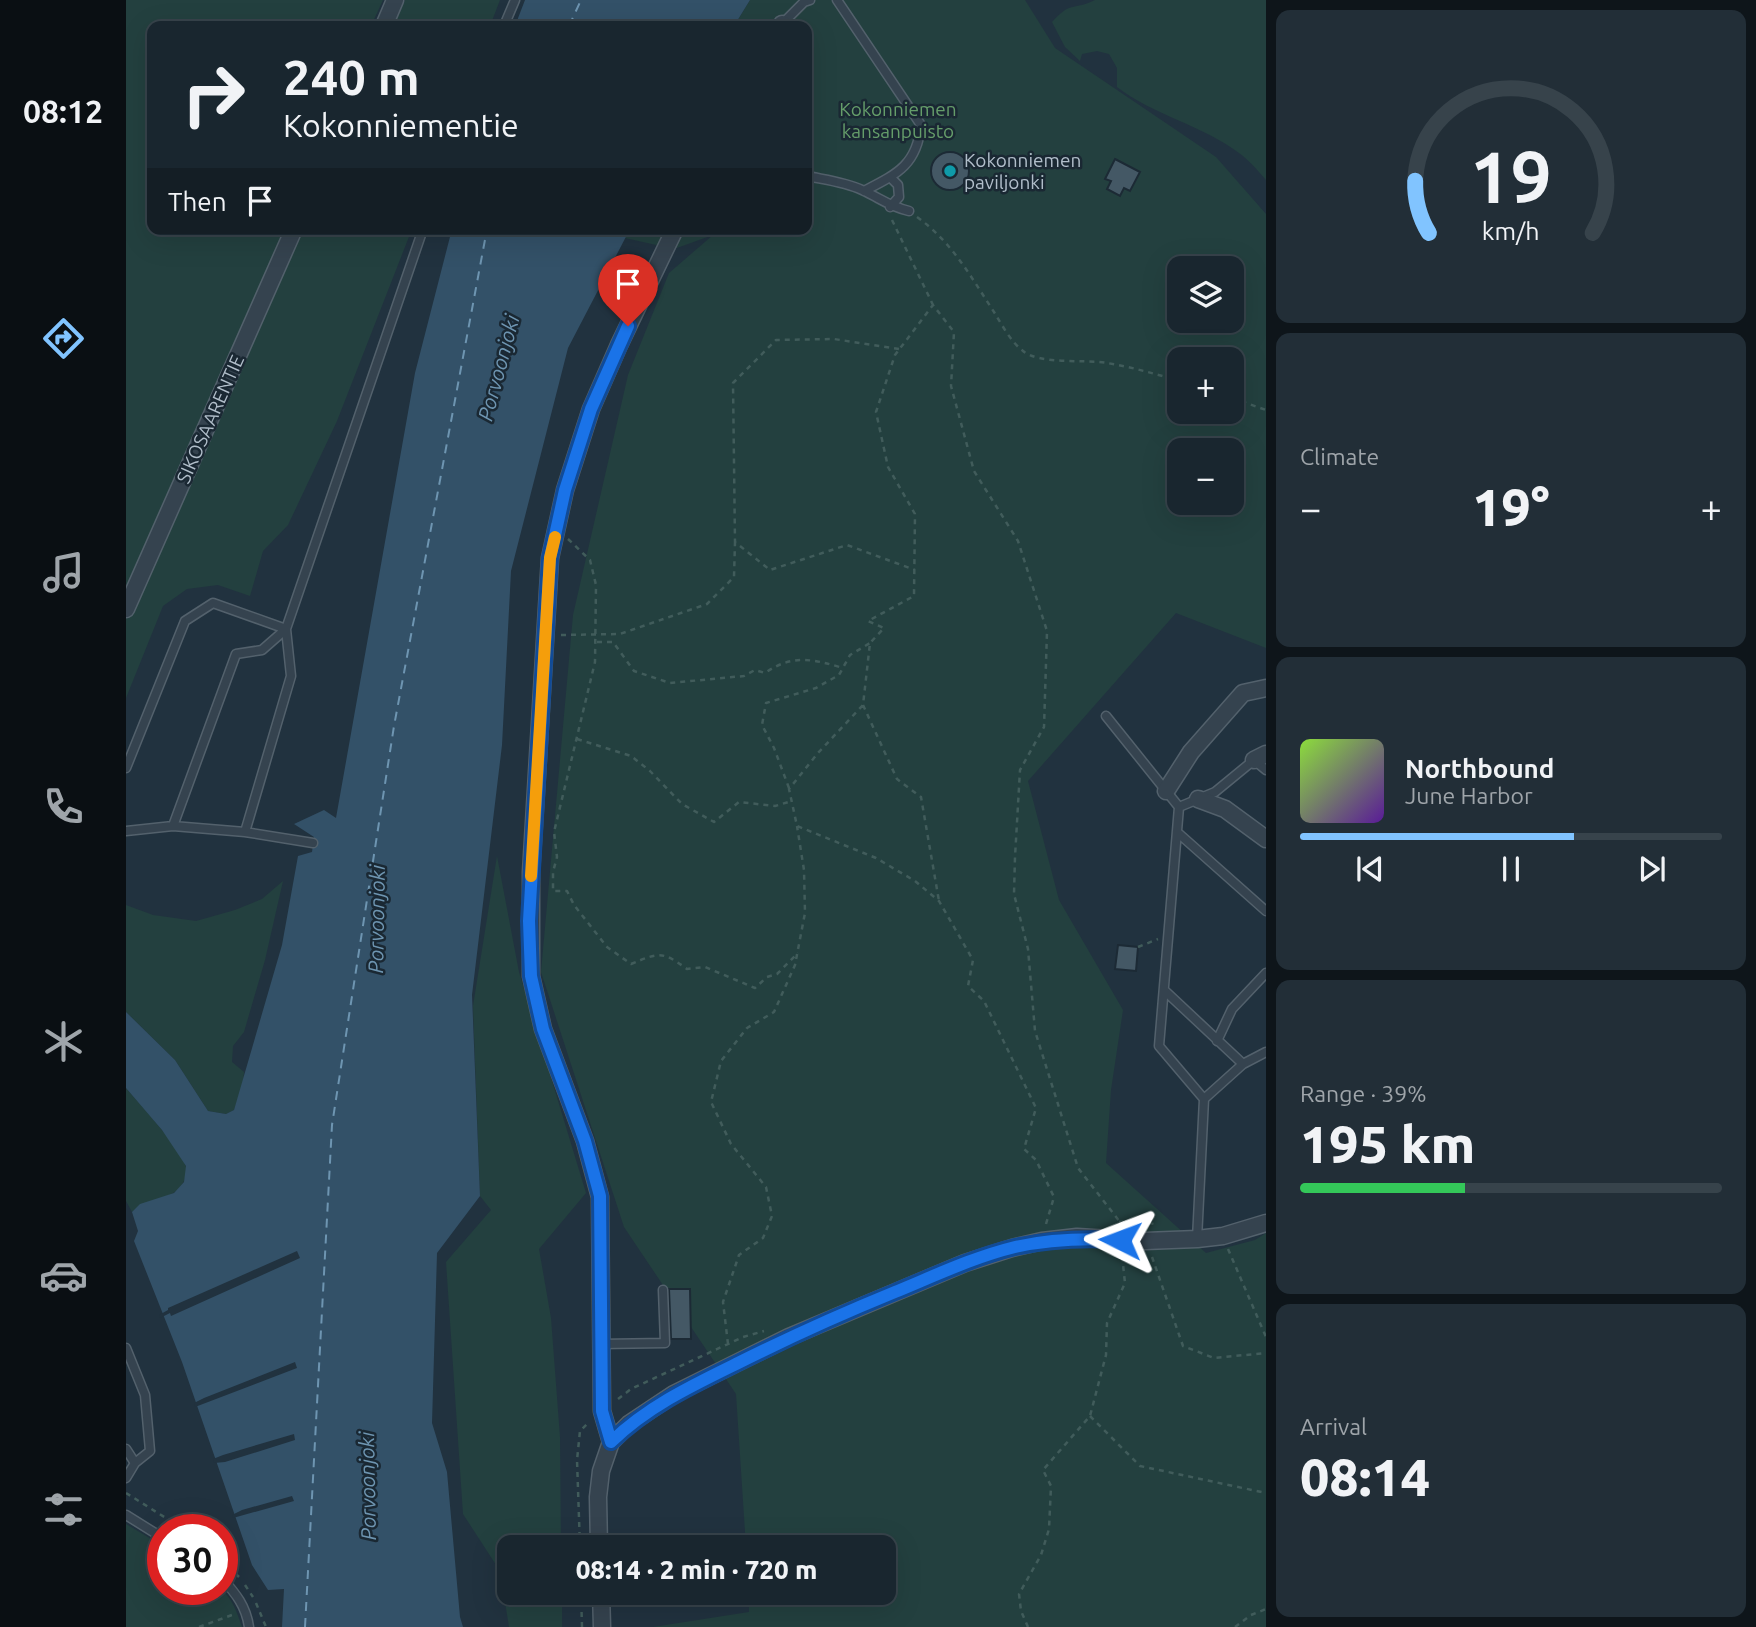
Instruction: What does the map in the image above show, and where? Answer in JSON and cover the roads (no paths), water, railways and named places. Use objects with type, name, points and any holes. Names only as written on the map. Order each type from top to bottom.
[{"type":"street","points":[[386,21],[395,0]]},
{"type":"street","name":"SIKOSAARENTIE","points":[[126,609],[291,235]]},
{"type":"street","points":[[611,1442],[602,1411],[600,1196],[585,1141],[543,1029],[531,976],[531,872],[550,558],[555,535],[565,490],[591,409],[672,235]]},
{"type":"street","points":[[1166,791],[1191,752],[1242,693],[1266,688]]},
{"type":"street","points":[[1198,799],[1225,808],[1266,839]]},
{"type":"street","points":[[599,1535],[601,1471],[611,1442],[642,1415],[686,1388],[789,1338],[965,1263],[1012,1248],[1077,1237],[1145,1241],[1197,1239],[1223,1236],[1266,1223]]},
{"type":"street","points":[[601,1605],[602,1627]]},
{"type":"lane","points":[[507,21],[515,0]]},
{"type":"lane","points":[[786,21],[804,2],[810,0]]},
{"type":"lane","points":[[837,0],[920,125],[919,146],[909,161],[890,177],[864,191]]},
{"type":"lane","points":[[812,177],[864,191],[890,207],[909,211]]},
{"type":"lane","points":[[890,177],[898,185],[899,197],[890,207]]},
{"type":"lane","points":[[245,832],[291,676],[286,629],[421,235]]},
{"type":"lane","points":[[126,768],[185,621],[213,603],[286,629]]},
{"type":"lane","points":[[173,826],[236,654],[262,650],[286,629]]},
{"type":"lane","points":[[1106,716],[1179,807],[1159,1046],[1204,1099],[1197,1239]]},
{"type":"lane","points":[[1179,807],[1214,792],[1262,761]]},
{"type":"lane","points":[[126,831],[173,826],[245,832],[313,843]]},
{"type":"lane","points":[[1177,832],[1266,911]]},
{"type":"lane","points":[[1217,1041],[1232,1009],[1266,973]]},
{"type":"lane","points":[[1164,990],[1242,1064]]},
{"type":"lane","points":[[1204,1099],[1242,1064],[1266,1052]]},
{"type":"lane","points":[[601,1344],[665,1343],[663,1290]]},
{"type":"lane","points":[[126,1348],[145,1395],[150,1451],[135,1463],[126,1478]]},
{"type":"lane","points":[[126,1449],[135,1463]]},
{"type":"lane","points":[[126,1515],[147,1528]]},
{"type":"lane","points":[[238,1596],[247,1610],[249,1627]]},
{"type":"water","points":[[525,0],[750,0],[737,21],[517,21]]},
{"type":"water","name":"Porvoonjoki","points":[[450,235],[627,235],[568,348],[511,571],[502,745],[472,995],[480,1196],[437,1253],[432,1423],[447,1472],[463,1627],[282,1627],[284,1589],[268,1590],[252,1565],[238,1524],[238,1514],[234,1514],[182,1362],[134,1241],[138,1231],[132,1212],[140,1204],[174,1193],[184,1182],[186,1166],[162,1130],[126,1088],[126,1012],[175,1060],[208,1111],[226,1114],[234,1110],[282,945],[298,856],[312,852],[314,837],[294,824],[324,810],[336,818],[415,373]]},
{"type":"place","name":"Kokonniemen paviljonki","points":[[950,171]]},
{"type":"park label","name":"Kokonniemen kansanpuisto","points":[[898,120]]}]
